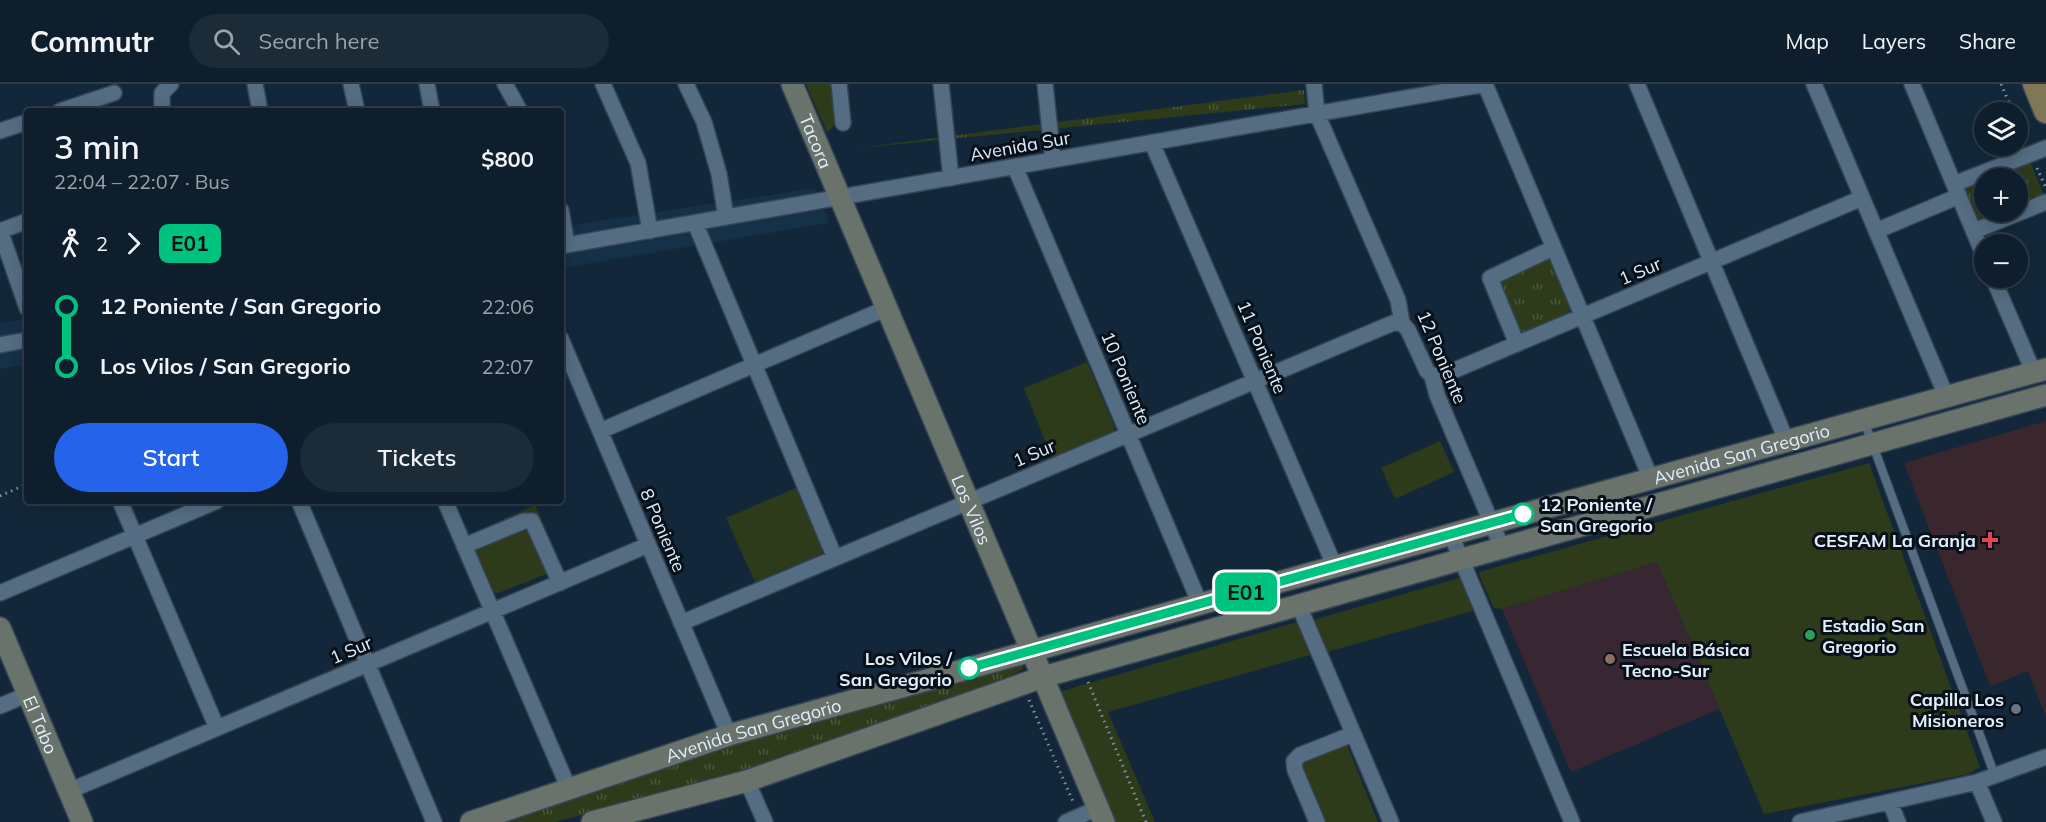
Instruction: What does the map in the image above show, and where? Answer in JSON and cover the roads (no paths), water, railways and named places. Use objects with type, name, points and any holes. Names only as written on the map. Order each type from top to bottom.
[{"type":"main road","name":"Tacora","points":[[792,84],[841,197]]},
{"type":"main road","points":[[2036,84],[2046,111]]},
{"type":"main road","name":"Los Vilos","points":[[841,197],[1043,676],[1087,817]]},
{"type":"main road","name":"Avenida San Gregorio","points":[[471,822],[729,735],[2040,371]]},
{"type":"main road","name":"Avenida San Gregorio","points":[[592,822],[747,781],[1043,676],[1503,550],[2046,395]]},
{"type":"main road","name":"El Tabo","points":[[0,628],[82,822]]},
{"type":"street","points":[[162,108],[162,93],[171,84]]},
{"type":"street","points":[[255,84],[259,108]]},
{"type":"street","points":[[351,84],[356,108]]},
{"type":"street","points":[[427,84],[431,108]]},
{"type":"street","points":[[505,84],[518,108]]},
{"type":"street","points":[[603,84],[638,163],[650,231]]},
{"type":"street","points":[[686,84],[704,122],[719,174],[726,218]]},
{"type":"street","name":"Tacora","points":[[838,84],[843,123]]},
{"type":"street","points":[[941,84],[951,178]]},
{"type":"street","points":[[1045,84],[1053,160]]},
{"type":"street","name":"12 Poniente","points":[[1314,84],[1317,114],[1398,300],[1402,323],[1408,330],[1427,371],[1432,376],[1437,395],[1503,550]]},
{"type":"street","points":[[1485,84],[1651,479]]},
{"type":"street","name":"Avenida Sur","points":[[564,246],[1485,84]]},
{"type":"street","points":[[1637,84],[1787,442]]},
{"type":"street","points":[[1814,84],[1947,398]]},
{"type":"street","points":[[1912,84],[1975,234]]},
{"type":"street","points":[[69,108],[114,93]]},
{"type":"street","points":[[0,131],[24,123]]},
{"type":"street","name":"11 Poniente","points":[[1152,142],[1335,567]]},
{"type":"street","points":[[1876,231],[2046,148]]},
{"type":"street","name":"10 Poniente","points":[[1015,167],[1200,604]]},
{"type":"street","name":"1 Sur","points":[[1432,376],[1443,375],[1862,198]]},
{"type":"street","points":[[1974,231],[2046,202]]},
{"type":"street","points":[[24,223],[0,231],[24,299]]},
{"type":"street","points":[[695,223],[835,558]]},
{"type":"street","points":[[1517,344],[1490,278],[1554,248]]},
{"type":"street","points":[[1998,288],[2040,371]]},
{"type":"street","points":[[600,430],[887,309]]},
{"type":"street","name":"1 Sur","points":[[681,623],[1255,381],[1393,324],[1402,323]]},
{"type":"street","points":[[0,345],[24,341]]},
{"type":"street","name":"8 Poniente","points":[[564,352],[600,430],[729,735]]},
{"type":"street","points":[[121,504],[217,728]]},
{"type":"street","points":[[0,593],[210,504]]},
{"type":"street","points":[[300,504],[434,822]]},
{"type":"street","points":[[446,504],[569,789]]},
{"type":"street","points":[[464,546],[524,521],[532,521],[560,583]]},
{"type":"street","points":[[1451,535],[1572,822]]},
{"type":"street","name":"1 Sur","points":[[69,791],[648,545]]},
{"type":"street","points":[[1299,606],[1391,822]]},
{"type":"street","points":[[0,706],[28,694]]},
{"type":"street","points":[[1317,822],[1295,770],[1294,761],[1300,756],[1353,734]]},
{"type":"street","points":[[1800,822],[1977,782],[2046,757]]},
{"type":"street","points":[[747,781],[765,822]]},
{"type":"street","points":[[1977,782],[1994,822]]},
{"type":"street","points":[[1890,802],[1898,822]]},
{"type":"lane","points":[[1863,421],[1995,776]]},
{"type":"place","name":"12 Poniente / San Gregorio","points":[[1523,514]]},
{"type":"place","name":"CESFAM La Granja","points":[[1990,540]]},
{"type":"place","name":"Estadio San Gregorio","points":[[1810,635]]},
{"type":"place","name":"Escuela Básica Tecno-Sur","points":[[1610,659]]},
{"type":"place","name":"Los Vilos / San Gregorio","points":[[969,668]]},
{"type":"place","name":"Capilla Los Misioneros","points":[[2016,709]]}]
